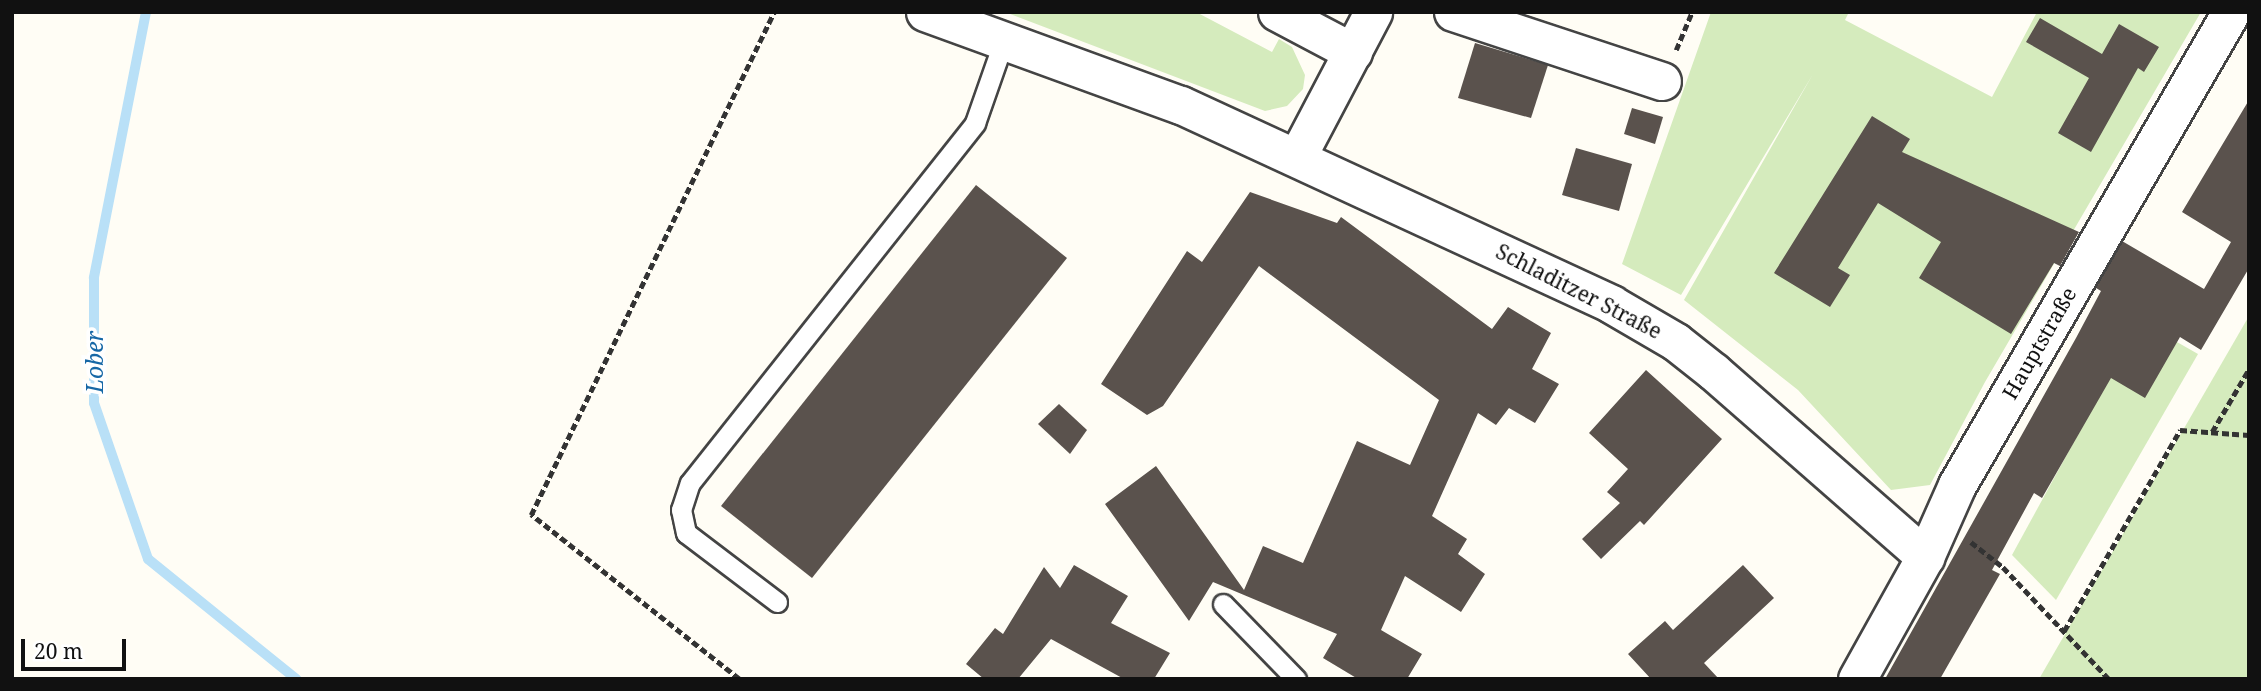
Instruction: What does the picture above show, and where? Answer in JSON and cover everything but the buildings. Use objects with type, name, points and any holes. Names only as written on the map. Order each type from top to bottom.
[{"type":"street","name":"Schladitzer Straße","points":[[925,12],[1181,105],[1569,282],[1655,329],[1933,540]]},
{"type":"street","points":[[1277,12],[1353,52]]},
{"type":"street","points":[[1297,157],[1373,12]]},
{"type":"street","points":[[1453,12],[1662,81]]},
{"type":"street","name":"Hauptstraße","points":[[1857,679],[1933,540],[1973,457],[2231,12]]},
{"type":"lane","points":[[777,602],[686,533],[681,510],[690,483],[975,123],[1004,40]]},
{"type":"lane","points":[[1223,604],[1296,679]]},
{"type":"path","points":[[739,679],[531,515],[774,12]]},
{"type":"path","points":[[2212,432],[2249,369]]},
{"type":"path","points":[[2064,631],[2180,430],[2249,435]]},
{"type":"path","points":[[1933,540],[2003,567],[2109,679]]},
{"type":"green space","points":[[1005,12],[1196,12],[1272,52],[1279,39],[1292,47],[1305,75],[1303,89],[1287,106],[1265,111]]},
{"type":"green space","points":[[1711,12],[1849,12],[1845,20],[1992,97],[2037,12],[2201,12],[1985,382],[1930,485],[1891,490],[1798,390],[1684,300],[1813,74],[1681,295],[1622,264]]},
{"type":"green space","points":[[2249,316],[2249,679],[2039,679]]},
{"type":"green space","points":[[2140,321],[2198,354],[2056,600],[2012,555]]},
{"type":"waterway","name":"Lober","points":[[146,12],[94,278],[94,403],[148,559],[296,679]]}]
